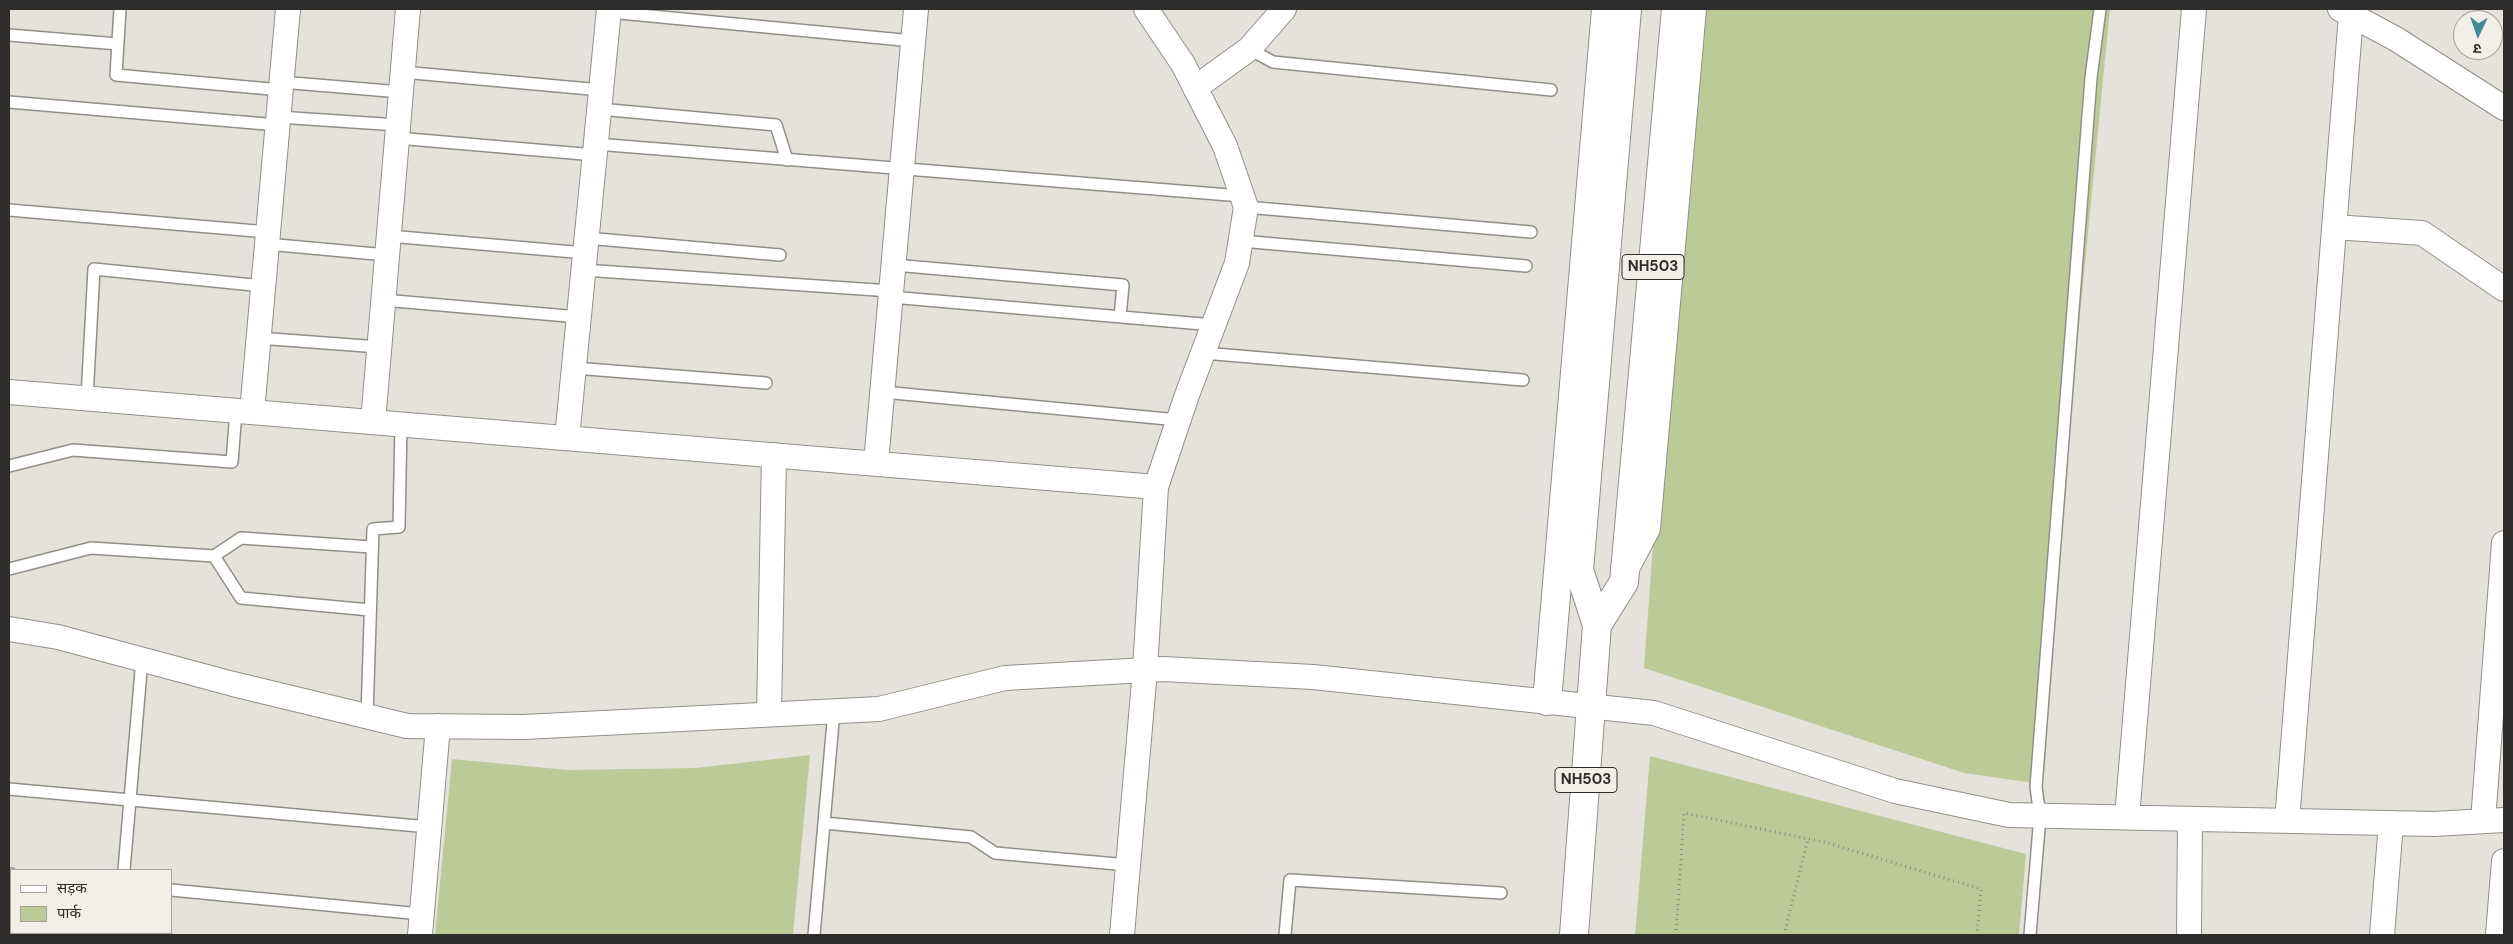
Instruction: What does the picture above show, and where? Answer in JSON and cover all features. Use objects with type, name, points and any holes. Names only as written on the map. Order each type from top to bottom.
[{"type":"main road","points":[[1547,701],[1606,9]]},
{"type":"main road","name":"NH503","points":[[1574,935],[1598,625],[1579,570],[1627,9]]},
{"type":"main road","name":"NH503","points":[[1598,625],[1624,582],[1676,9]]},
{"type":"main road","points":[[1625,568],[1646,528],[1692,9]]},
{"type":"main road","points":[[1562,526],[1580,562]]},
{"type":"street","points":[[244,411],[258,338],[288,9]]},
{"type":"street","points":[[373,422],[408,9]]},
{"type":"street","points":[[876,464],[916,9]]},
{"type":"street","points":[[1122,935],[1145,670],[1156,487],[1178,420],[1237,263],[1241,241],[1244,201],[1225,146],[1183,64],[1146,9]]},
{"type":"street","points":[[1195,88],[1249,48],[1284,9]]},
{"type":"street","points":[[2127,817],[2194,9]]},
{"type":"street","points":[[566,438],[609,10]]},
{"type":"street","points":[[2287,821],[2334,227],[2345,12],[2396,39],[2504,108]]},
{"type":"street","points":[[2334,227],[2422,233],[2504,289]]},
{"type":"street","points":[[9,392],[1156,487]]},
{"type":"street","points":[[769,714],[774,455]]},
{"type":"street","points":[[9,630],[58,637],[142,660],[407,726],[524,727],[879,709],[1005,678],[1145,670],[1313,677],[1654,713],[1895,790],[2009,815],[2434,824],[2494,820],[2504,543]]},
{"type":"street","points":[[420,925],[438,726]]},
{"type":"street","points":[[2188,935],[2190,818]]},
{"type":"street","points":[[2382,935],[2391,823]]},
{"type":"street","points":[[2498,935],[2504,861]]},
{"type":"lane","points":[[120,9],[116,75],[281,86],[402,82],[600,99],[776,125],[787,160]]},
{"type":"lane","points":[[2030,935],[2040,816],[2036,787],[2092,78],[2100,9]]},
{"type":"lane","points":[[609,10],[913,41]]},
{"type":"lane","points":[[9,35],[118,44]]},
{"type":"lane","points":[[1249,48],[1273,62],[1551,90]]},
{"type":"lane","points":[[9,102],[278,121],[595,149],[787,160],[902,169],[1244,201],[1531,232]]},
{"type":"lane","points":[[9,210],[267,238],[585,254],[780,255]]},
{"type":"lane","points":[[1241,241],[1526,266]]},
{"type":"lane","points":[[585,254],[891,294],[1214,325]]},
{"type":"lane","points":[[894,265],[1123,284],[1120,317]]},
{"type":"lane","points":[[87,398],[94,270],[263,286]]},
{"type":"lane","points":[[383,300],[579,317]]},
{"type":"lane","points":[[258,338],[379,347]]},
{"type":"lane","points":[[1203,353],[1522,380]]},
{"type":"lane","points":[[574,368],[766,383]]},
{"type":"lane","points":[[883,392],[1178,420]]},
{"type":"lane","points":[[9,466],[73,450],[232,462],[244,411]]},
{"type":"lane","points":[[368,716],[371,547],[373,529],[399,527],[402,424]]},
{"type":"lane","points":[[9,569],[91,548],[214,556],[241,538],[371,547]]},
{"type":"lane","points":[[214,556],[241,598],[370,610]]},
{"type":"lane","points":[[124,869],[142,660]]},
{"type":"lane","points":[[814,935],[834,711]]},
{"type":"lane","points":[[9,789],[429,827]]},
{"type":"lane","points":[[824,823],[971,837],[995,853],[1128,866]]},
{"type":"lane","points":[[1285,935],[1290,880],[1501,893]]},
{"type":"lane","points":[[172,890],[420,925]]},
{"type":"path","points":[[1676,935],[1684,813],[1808,839],[1982,889],[1977,935]]},
{"type":"path","points":[[1784,935],[1808,839]]},
{"type":"green space","points":[[1692,9],[2110,9],[2034,783],[1964,773],[1644,668]]},
{"type":"green space","points":[[810,755],[793,935],[435,935],[452,759],[568,770],[696,768]]},
{"type":"green space","points":[[1650,756],[2026,854],[2019,935],[1635,935]]}]
